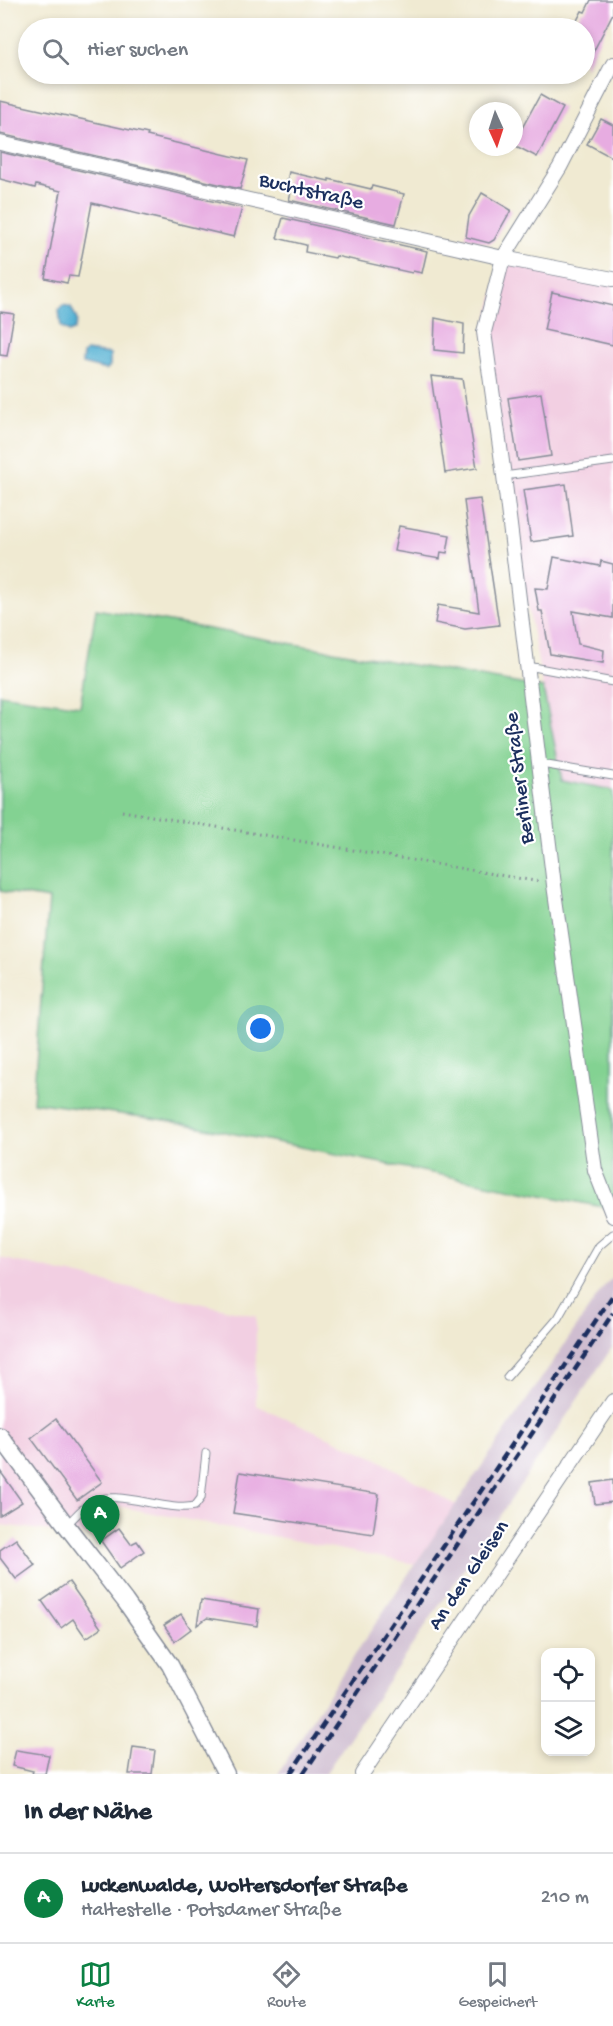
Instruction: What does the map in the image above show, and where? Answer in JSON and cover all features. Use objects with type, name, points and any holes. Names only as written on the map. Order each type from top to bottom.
[{"type":"street","points":[[503,258],[560,167],[613,64]]},
{"type":"street","name":"Buchtstraße","points":[[0,144],[503,258],[613,279]]},
{"type":"street","name":"Berliner Straße","points":[[503,258],[484,332],[541,764],[554,885],[596,1170],[613,1216]]},
{"type":"street","name":"An den Gleisen","points":[[362,1774],[613,1401]]},
{"type":"street","points":[[0,1436],[125,1601],[170,1665],[226,1774]]},
{"type":"lane","points":[[504,476],[613,461]]},
{"type":"lane","points":[[528,666],[613,682]]},
{"type":"lane","points":[[541,764],[613,776]]},
{"type":"lane","points":[[507,1377],[558,1318],[599,1246],[613,1234]]},
{"type":"lane","points":[[66,1526],[90,1503],[102,1499],[125,1499],[184,1509],[195,1506],[201,1498],[206,1452]]},
{"type":"path","points":[[122,811],[554,885]]},
{"type":"shaded area","points":[[503,258],[613,279],[613,790],[562,780],[504,476],[484,332]]},
{"type":"shaded area","points":[[0,1258],[256,1316],[256,1405],[376,1458],[456,1505],[415,1564],[117,1506],[94,1523],[94,1536],[0,1525]]},
{"type":"shaded area","points":[[613,1277],[613,1346],[514,1495],[325,1774],[278,1774],[415,1564],[605,1285]]},
{"type":"green space","points":[[96,609],[543,688],[562,780],[613,790],[613,1209],[165,1120],[33,1102],[49,899],[0,891],[0,694],[80,706]]},
{"type":"water","points":[[63,305],[71,307],[77,320],[74,330],[69,332],[61,327],[59,310]]},
{"type":"water","points":[[86,351],[110,354],[110,366],[106,370],[82,364],[83,354]]},
{"type":"building","points":[[591,0],[613,0],[613,13],[595,48],[595,18],[578,18],[582,11],[585,12]]},
{"type":"building","points":[[540,95],[563,108],[537,157],[523,150],[523,126]]},
{"type":"building","points":[[0,101],[148,134],[147,136],[248,160],[240,189],[0,134]]},
{"type":"building","points":[[601,119],[613,125],[613,158],[587,144]]},
{"type":"building","points":[[0,152],[242,208],[234,237],[92,203],[78,277],[69,276],[67,283],[45,278],[61,191],[36,185],[35,188],[0,179]]},
{"type":"building","points":[[289,172],[371,189],[372,186],[404,194],[396,224],[289,200],[292,188],[286,186]]},
{"type":"building","points":[[482,193],[511,210],[494,240],[489,243],[466,237],[469,216]]},
{"type":"building","points":[[283,218],[427,251],[422,273],[305,252],[306,245],[277,238]]},
{"type":"building","points":[[552,292],[613,306],[613,345],[544,330]]},
{"type":"building","points":[[0,312],[14,314],[7,356],[0,355]]},
{"type":"building","points":[[435,318],[464,324],[463,353],[434,350]]},
{"type":"building","points":[[431,376],[462,379],[477,468],[445,473]]},
{"type":"building","points":[[541,393],[551,456],[518,461],[508,398]]},
{"type":"building","points":[[566,484],[573,536],[531,542],[523,490]]},
{"type":"building","points":[[480,499],[499,625],[465,629],[435,623],[438,605],[479,612],[464,501]]},
{"type":"building","points":[[399,526],[450,535],[447,553],[441,552],[440,559],[394,551]]},
{"type":"building","points":[[554,557],[600,566],[601,561],[613,564],[613,618],[573,611],[578,644],[604,650],[603,663],[550,654],[535,588],[548,589]]},
{"type":"building","points":[[56,1419],[102,1482],[77,1500],[31,1438]]},
{"type":"building","points":[[0,1471],[22,1502],[0,1516]]},
{"type":"building","points":[[240,1472],[379,1494],[373,1534],[233,1513]]},
{"type":"building","points":[[613,1480],[613,1502],[595,1504],[592,1483]]},
{"type":"building","points":[[119,1528],[131,1544],[137,1541],[144,1551],[120,1568],[101,1541]]},
{"type":"building","points":[[16,1539],[35,1565],[16,1579],[0,1558],[0,1550]]},
{"type":"building","points":[[69,1582],[101,1628],[86,1638],[73,1619],[61,1628],[42,1601]]},
{"type":"building","points":[[201,1600],[259,1609],[257,1626],[207,1618],[197,1625]]},
{"type":"building","points":[[181,1614],[191,1629],[175,1641],[164,1625]]},
{"type":"building","points":[[133,1747],[155,1750],[152,1774],[129,1774]]},
{"type":"building","points":[[16,1750],[49,1755],[45,1774],[32,1774],[33,1771],[12,1766]]},
{"type":"railway","points":[[290,1774],[613,1295]]},
{"type":"railway","points":[[303,1774],[613,1313]]},
{"type":"place","name":"Luckenwalde, Woltersdorfer Straße","points":[[100,1545]]}]
